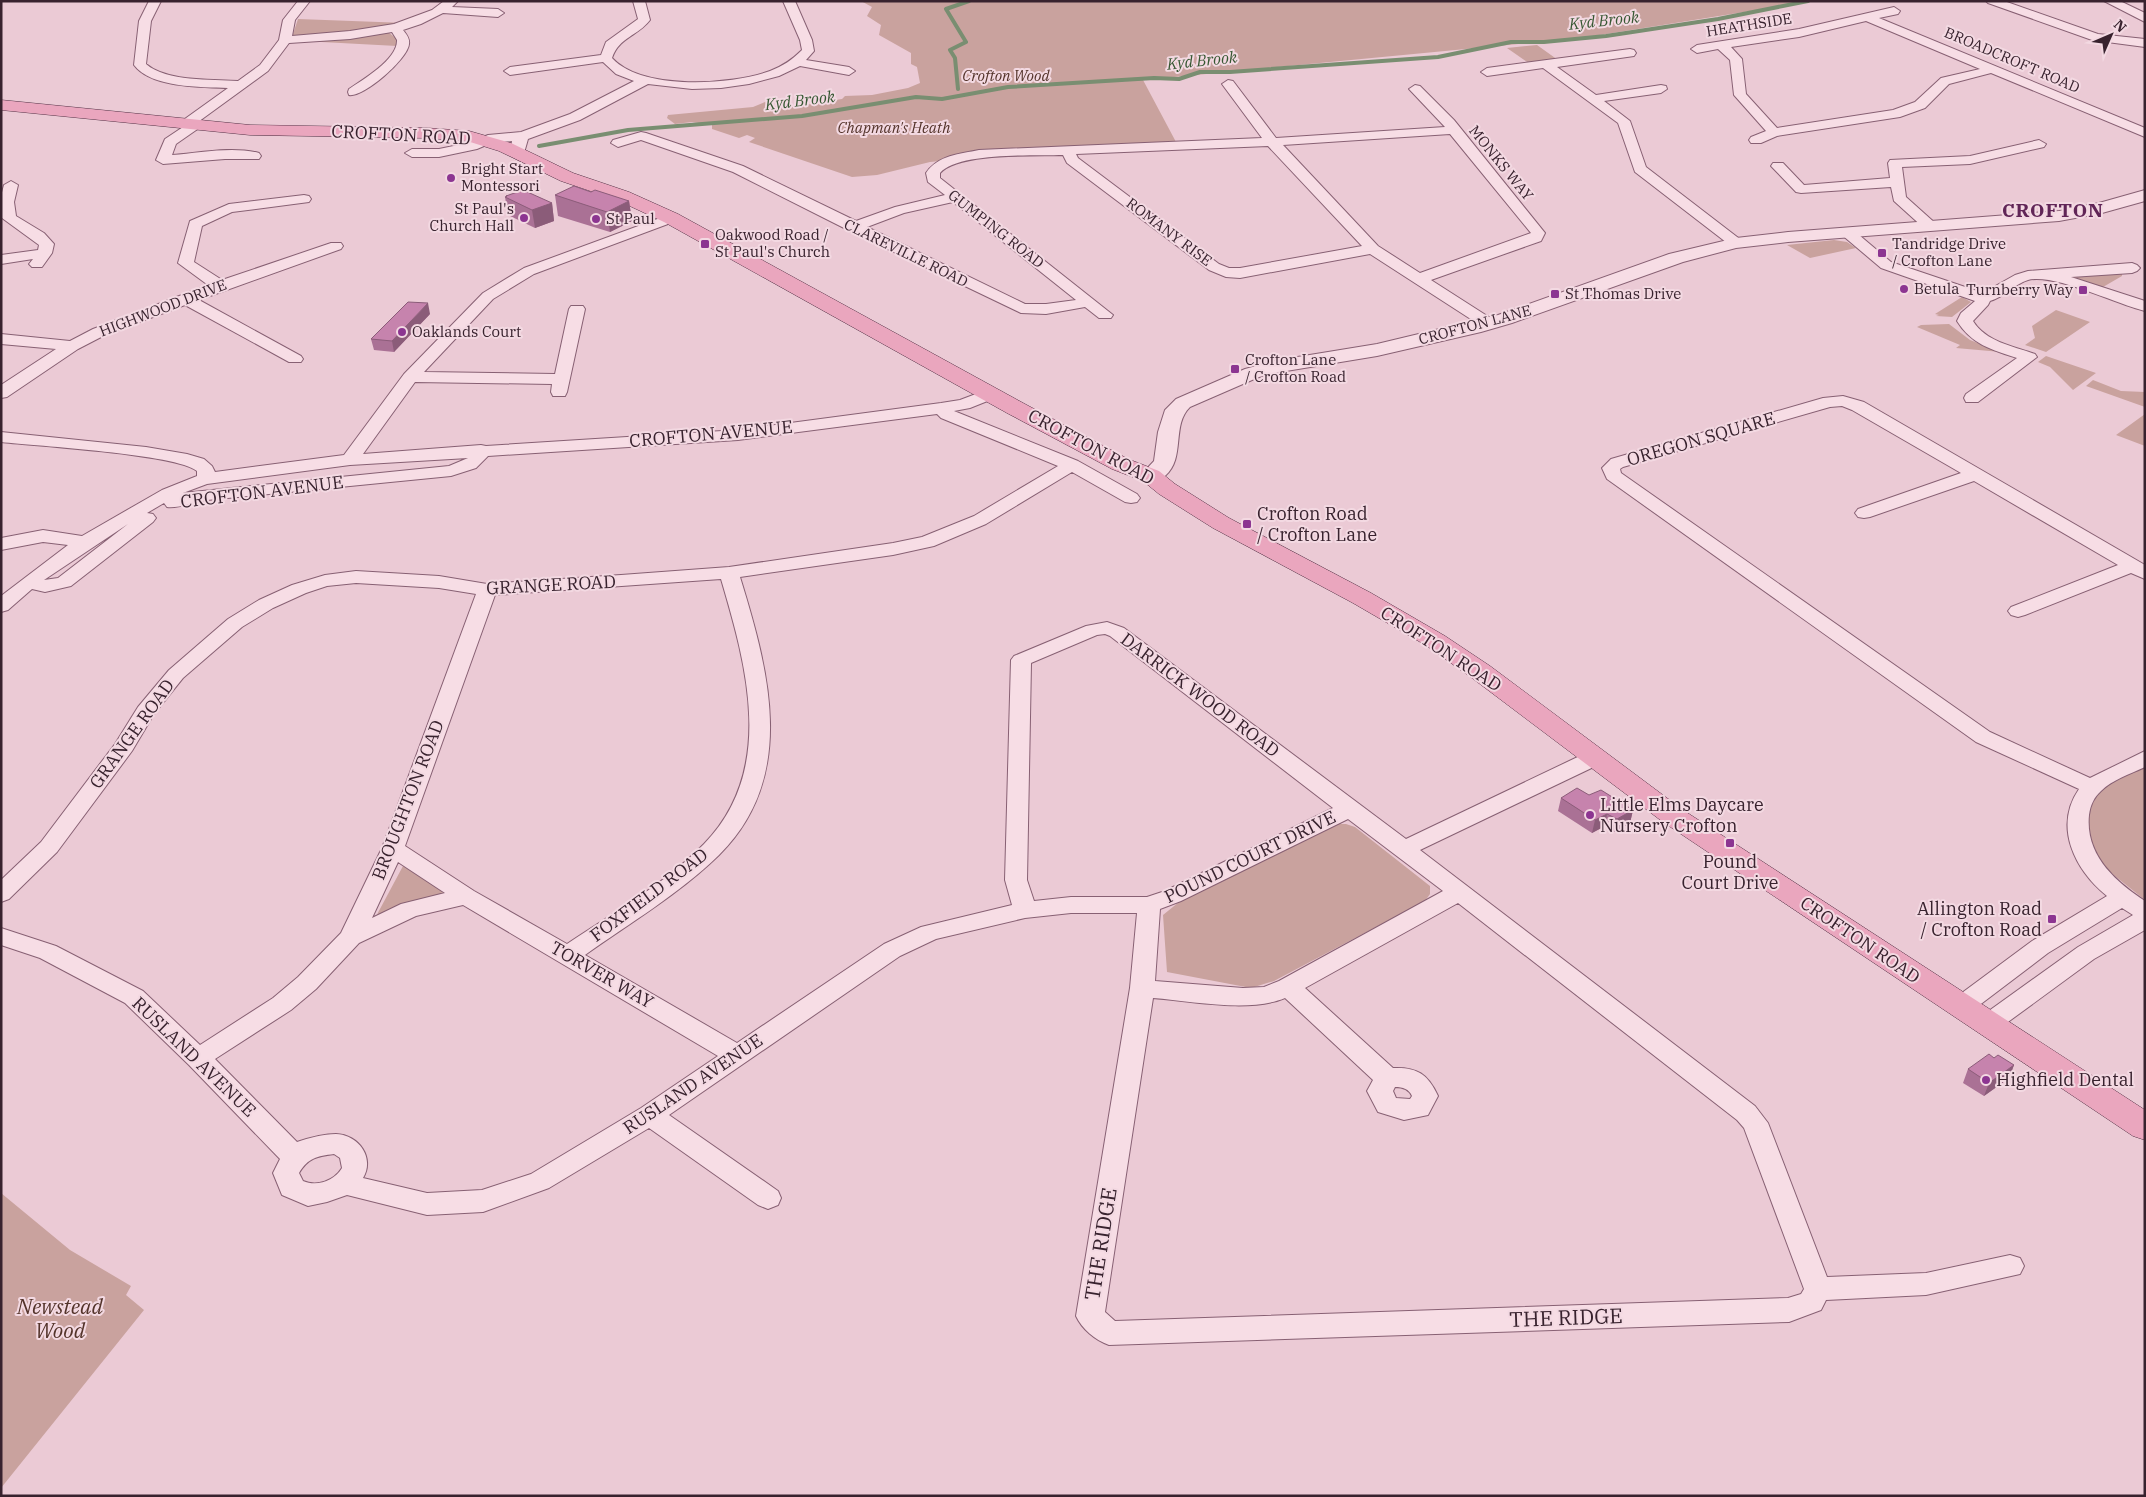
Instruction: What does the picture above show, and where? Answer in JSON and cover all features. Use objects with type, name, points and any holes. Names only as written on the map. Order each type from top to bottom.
[{"type":"main road","name":"CROFTON ROAD","points":[[1,106],[89,112],[250,130],[454,134],[520,145],[567,177],[623,196],[672,218],[990,394],[1120,464],[1151,476],[1167,490],[1214,520],[1362,598],[1436,641],[1481,672],[1673,816],[1960,1007],[2145,1127]]},
{"type":"street","points":[[155,1],[145,21],[140,65],[144,70],[164,78],[238,85]]},
{"type":"street","points":[[254,156],[225,155],[162,160],[170,142],[238,85],[264,68],[285,40],[289,20],[304,1]]},
{"type":"street","points":[[606,58],[610,45],[644,20],[639,1]]},
{"type":"street","points":[[510,71],[572,60],[606,58],[622,73],[645,81],[680,86],[722,84],[770,75],[798,62],[805,57],[808,50],[806,40],[789,1]]},
{"type":"street","points":[[1992,1],[2096,37],[2145,43]]},
{"type":"street","points":[[2110,1],[2145,18]]},
{"type":"street","points":[[285,40],[394,28],[431,16],[448,5],[498,12]]},
{"type":"street","name":"HEATHSIDE","points":[[1697,49],[1799,33],[1894,11]]},
{"type":"street","name":"BROADCROFT ROAD","points":[[1867,17],[2145,134]]},
{"type":"street","points":[[354,92],[392,62],[401,52],[403,43],[401,35],[394,28]]},
{"type":"street","points":[[1722,46],[1736,59],[1740,95],[1774,132]]},
{"type":"street","points":[[1487,72],[1630,53]]},
{"type":"street","points":[[798,62],[849,71]]},
{"type":"street","points":[[1545,64],[1623,122],[1627,128],[1634,157],[1640,169],[1736,243]]},
{"type":"street","points":[[1756,140],[1774,132],[1895,114],[1920,105],[1945,81],[1993,69]]},
{"type":"street","points":[[520,145],[645,81]]},
{"type":"street","points":[[1228,84],[1272,142],[1373,249],[1488,324]]},
{"type":"street","points":[[1415,89],[1454,130]]},
{"type":"street","points":[[1594,99],[1661,89]]},
{"type":"street","name":"MONKS WAY","points":[[1272,142],[1454,130],[1538,233],[1536,238],[1418,279]]},
{"type":"street","name":"CLAREVILLE ROAD","points":[[618,143],[641,136],[738,169],[1021,308],[1053,310],[1087,302]]},
{"type":"street","points":[[412,153],[439,153],[472,146],[484,140]]},
{"type":"street","points":[[1068,152],[1272,142]]},
{"type":"street","points":[[1930,226],[1899,198],[1895,163],[1970,160],[2039,144]]},
{"type":"street","name":"GUMPING ROAD","points":[[1068,152],[979,154],[950,161],[934,171],[933,179],[1105,315]]},
{"type":"street","name":"ROMANY RISE","points":[[1068,152],[1072,160],[1214,267],[1226,272],[1240,273],[1373,249]]},
{"type":"street","points":[[1778,166],[1801,189],[1898,182]]},
{"type":"street","points":[[1,260],[41,259],[47,244],[38,236],[9,218],[7,202],[12,185]]},
{"type":"street","name":"CROFTON LANE","points":[[1151,476],[1162,467],[1165,461],[1169,432],[1176,410],[1183,403],[1196,396],[1252,373],[1377,350],[1488,324],[1676,258],[1736,243],[1846,232],[2059,216],[2102,208],[2145,195]]},
{"type":"street","points":[[853,227],[900,210],[956,197]]},
{"type":"street","points":[[220,286],[186,263],[195,224],[229,208],[304,200]]},
{"type":"street","points":[[350,460],[410,377],[488,296],[529,271],[672,218]]},
{"type":"street","points":[[1846,232],[1886,266],[1982,298],[1996,295],[2022,278],[2039,274],[2051,275],[2145,306]]},
{"type":"street","name":"HIGHWOOD DRIVE","points":[[1,393],[72,346],[99,332],[188,300],[220,286],[336,246]]},
{"type":"street","points":[[2051,275],[2060,272],[2139,267],[2137,273],[2106,293]]},
{"type":"street","points":[[1972,398],[2029,357],[1980,339],[1969,331],[1965,321],[1967,316],[1983,302],[1982,298]]},
{"type":"street","points":[[188,300],[295,359]]},
{"type":"street","points":[[410,377],[561,386],[577,308]]},
{"type":"street","points":[[1,339],[72,346]]},
{"type":"street","name":"CROFTON AVENUE","points":[[1,606],[29,583],[86,542],[171,492],[192,483],[350,460],[481,450],[738,435],[941,408],[964,404],[990,394]]},
{"type":"street","name":"OREGON SQUARE","points":[[2092,787],[1983,738],[1613,475],[1611,468],[1617,463],[1820,405],[1843,401],[1858,406],[2138,570]]},
{"type":"street","points":[[941,408],[948,414],[1072,464],[1130,498]]},
{"type":"street","points":[[1,437],[146,452],[187,459],[198,463],[206,470],[206,480]]},
{"type":"street","name":"CROFTON AVENUE","points":[[29,583],[45,586],[64,582],[160,509],[182,499],[451,471],[473,464],[480,456],[481,450]]},
{"type":"street","name":"GRANGE ROAD","points":[[1,894],[49,847],[124,746],[145,711],[176,674],[235,622],[266,604],[299,589],[324,581],[356,577],[439,582],[486,590],[729,573],[893,549],[927,542],[980,520],[1072,464]]},
{"type":"street","points":[[1864,513],[1976,474]]},
{"type":"street","points":[[1,544],[43,536],[86,542]]},
{"type":"street","points":[[2018,611],[2138,570]]},
{"type":"street","name":"FOXFIELD ROAD","points":[[568,955],[687,870],[713,848],[732,825],[747,802],[760,748],[760,693],[746,628],[729,573]]},
{"type":"street","name":"BROUGHTON ROAD","points":[[198,1058],[282,1004],[307,983],[351,937],[393,848],[486,590]]},
{"type":"street","name":"DARRICK WOOD ROAD","points":[[1025,910],[1016,880],[1021,660],[1094,630],[1107,628],[1117,632],[1349,809]]},
{"type":"street","points":[[1404,849],[1594,758]]},
{"type":"street","points":[[2145,758],[2092,787],[2078,809],[2077,831],[2088,859],[2103,879],[2145,912]]},
{"type":"street","name":"POUND COURT DRIVE","points":[[1142,988],[1149,905],[1173,896],[1349,809],[1459,892]]},
{"type":"street","name":"TORVER WAY","points":[[393,848],[466,896],[737,1055]]},
{"type":"street","points":[[1142,988],[1243,997],[1267,996],[1288,987],[1459,892],[1746,1113],[1755,1123],[1818,1289],[1926,1284],[2010,1266]]},
{"type":"street","points":[[351,937],[409,910],[466,896]]},
{"type":"street","points":[[1960,1007],[2040,947],[2124,897]]},
{"type":"street","name":"RUSLAND AVENUE","points":[[346,1184],[427,1204],[483,1201],[540,1181],[650,1115],[892,950],[929,932],[1025,910],[1071,905],[1149,905]]},
{"type":"street","points":[[1988,1024],[2086,953],[2145,919]]},
{"type":"street","name":"RUSLAND AVENUE","points":[[1,936],[48,952],[134,997],[198,1058],[294,1156]]},
{"type":"street","points":[[1288,987],[1387,1078]]},
{"type":"street","name":"THE RIDGE","points":[[1142,988],[1090,1316],[1109,1333],[1789,1310],[1811,1302],[1818,1289]]},
{"type":"street","points":[[650,1115],[768,1198]]},
{"type":"street","points":[[337,1144],[352,1152],[355,1169],[346,1184],[327,1192],[308,1195],[292,1188],[286,1173],[294,1156],[313,1146],[337,1144]]},
{"type":"green space","name":"Crofton Wood","points":[[861,1],[1812,1],[1581,38],[1143,80],[1176,142],[1063,149],[930,162],[877,175],[852,177],[749,142],[755,138],[747,135],[739,138],[712,129],[712,125],[692,122],[675,124],[667,118],[668,115],[753,107],[765,102],[769,105],[787,108],[811,104],[813,97],[817,97],[823,104],[830,103],[825,100],[831,92],[835,100],[842,99],[845,96],[872,95],[908,88],[920,83],[917,67],[911,64],[911,53],[879,35],[881,25],[867,16],[872,7]]},
{"type":"green space","points":[[298,19],[406,23],[371,30],[292,37]]},
{"type":"green space","points":[[388,32],[397,39],[397,46],[303,41]]},
{"type":"green space","points":[[1537,45],[1558,60],[1530,64],[1507,48]]},
{"type":"green space","points":[[1834,240],[1847,242],[1856,248],[1810,258],[1787,245]]},
{"type":"green space","points":[[2118,272],[2122,276],[2103,287],[2070,277],[2072,275]]},
{"type":"green space","points":[[1962,297],[1971,302],[1952,317],[1936,316],[1939,315],[1935,314]]},
{"type":"green space","points":[[2056,310],[2090,322],[2046,352],[2025,345],[2035,338],[2032,326]]},
{"type":"green space","points":[[1949,324],[1970,340],[2001,352],[1956,348],[1960,345],[1917,327],[1921,325]]},
{"type":"green space","points":[[2046,356],[2096,373],[2073,390],[2050,367],[2038,362]]},
{"type":"green space","points":[[2093,380],[2121,391],[2145,392],[2145,407],[2086,386]]},
{"type":"green space","points":[[2145,414],[2145,446],[2116,435]]},
{"type":"green space","points":[[2145,761],[2145,900],[2091,857],[2080,808],[2095,788]]},
{"type":"green space","points":[[1335,824],[1346,824],[1355,827],[1430,886],[1430,894],[1425,901],[1274,981],[1251,988],[1167,972],[1163,915],[1179,902]]},
{"type":"green space","points":[[403,866],[448,894],[373,922]]},
{"type":"green space","name":"Newstead Wood","points":[[1,1193],[70,1250],[131,1286],[126,1295],[144,1310],[1,1488]]},
{"type":"building","points":[[574,186],[591,192],[595,190],[629,201],[607,212],[555,195]]},
{"type":"building","points":[[523,190],[552,203],[532,210],[505,197]]},
{"type":"building","points":[[408,302],[428,303],[392,341],[371,339]]},
{"type":"building","points":[[1577,788],[1589,795],[1601,790],[1633,810],[1617,819],[1607,814],[1595,820],[1561,798]]},
{"type":"building","points":[[1989,1054],[1994,1058],[1998,1055],[2014,1065],[1989,1083],[1968,1069]]},
{"type":"waterway","points":[[958,89],[955,58],[950,50],[966,42],[946,9],[969,1]]},
{"type":"waterway","name":"Kyd Brook","points":[[539,146],[628,130],[802,116],[916,97],[942,99],[1008,87],[1154,78],[1179,79],[1200,72],[1230,72],[1438,57],[1511,42],[1544,42],[1606,36],[1718,19],[1808,1]]},
{"type":"place","name":"Bright Start Montessori","points":[[451,178]]},
{"type":"place","name":"St Paul's Church Hall","points":[[524,218]]},
{"type":"place","name":"St Paul","points":[[596,219]]},
{"type":"place","name":"Oakwood Road / St Paul's Church","points":[[705,244]]},
{"type":"place","name":"Tandridge Drive / Crofton Lane","points":[[1882,253]]},
{"type":"place","name":"Betula","points":[[1904,289]]},
{"type":"place","name":"Turnberry Way","points":[[2083,290]]},
{"type":"place","name":"St Thomas Drive","points":[[1555,294]]},
{"type":"place","name":"Oaklands Court","points":[[402,332]]},
{"type":"place","name":"Crofton Lane / Crofton Road","points":[[1235,369]]},
{"type":"place","name":"Crofton Road / Crofton Lane","points":[[1247,524]]},
{"type":"place","name":"Little Elms Daycare Nursery Crofton","points":[[1590,815]]},
{"type":"place","name":"Pound Court Drive","points":[[1730,843]]},
{"type":"place","name":"Allington Road / Crofton Road","points":[[2052,919]]},
{"type":"place","name":"Highfield Dental","points":[[1986,1080]]},
{"type":"district","name":"CROFTON","points":[[2053,210]]},
{"type":"park label","name":"Chapman's Heath","points":[[894,128]]}]
